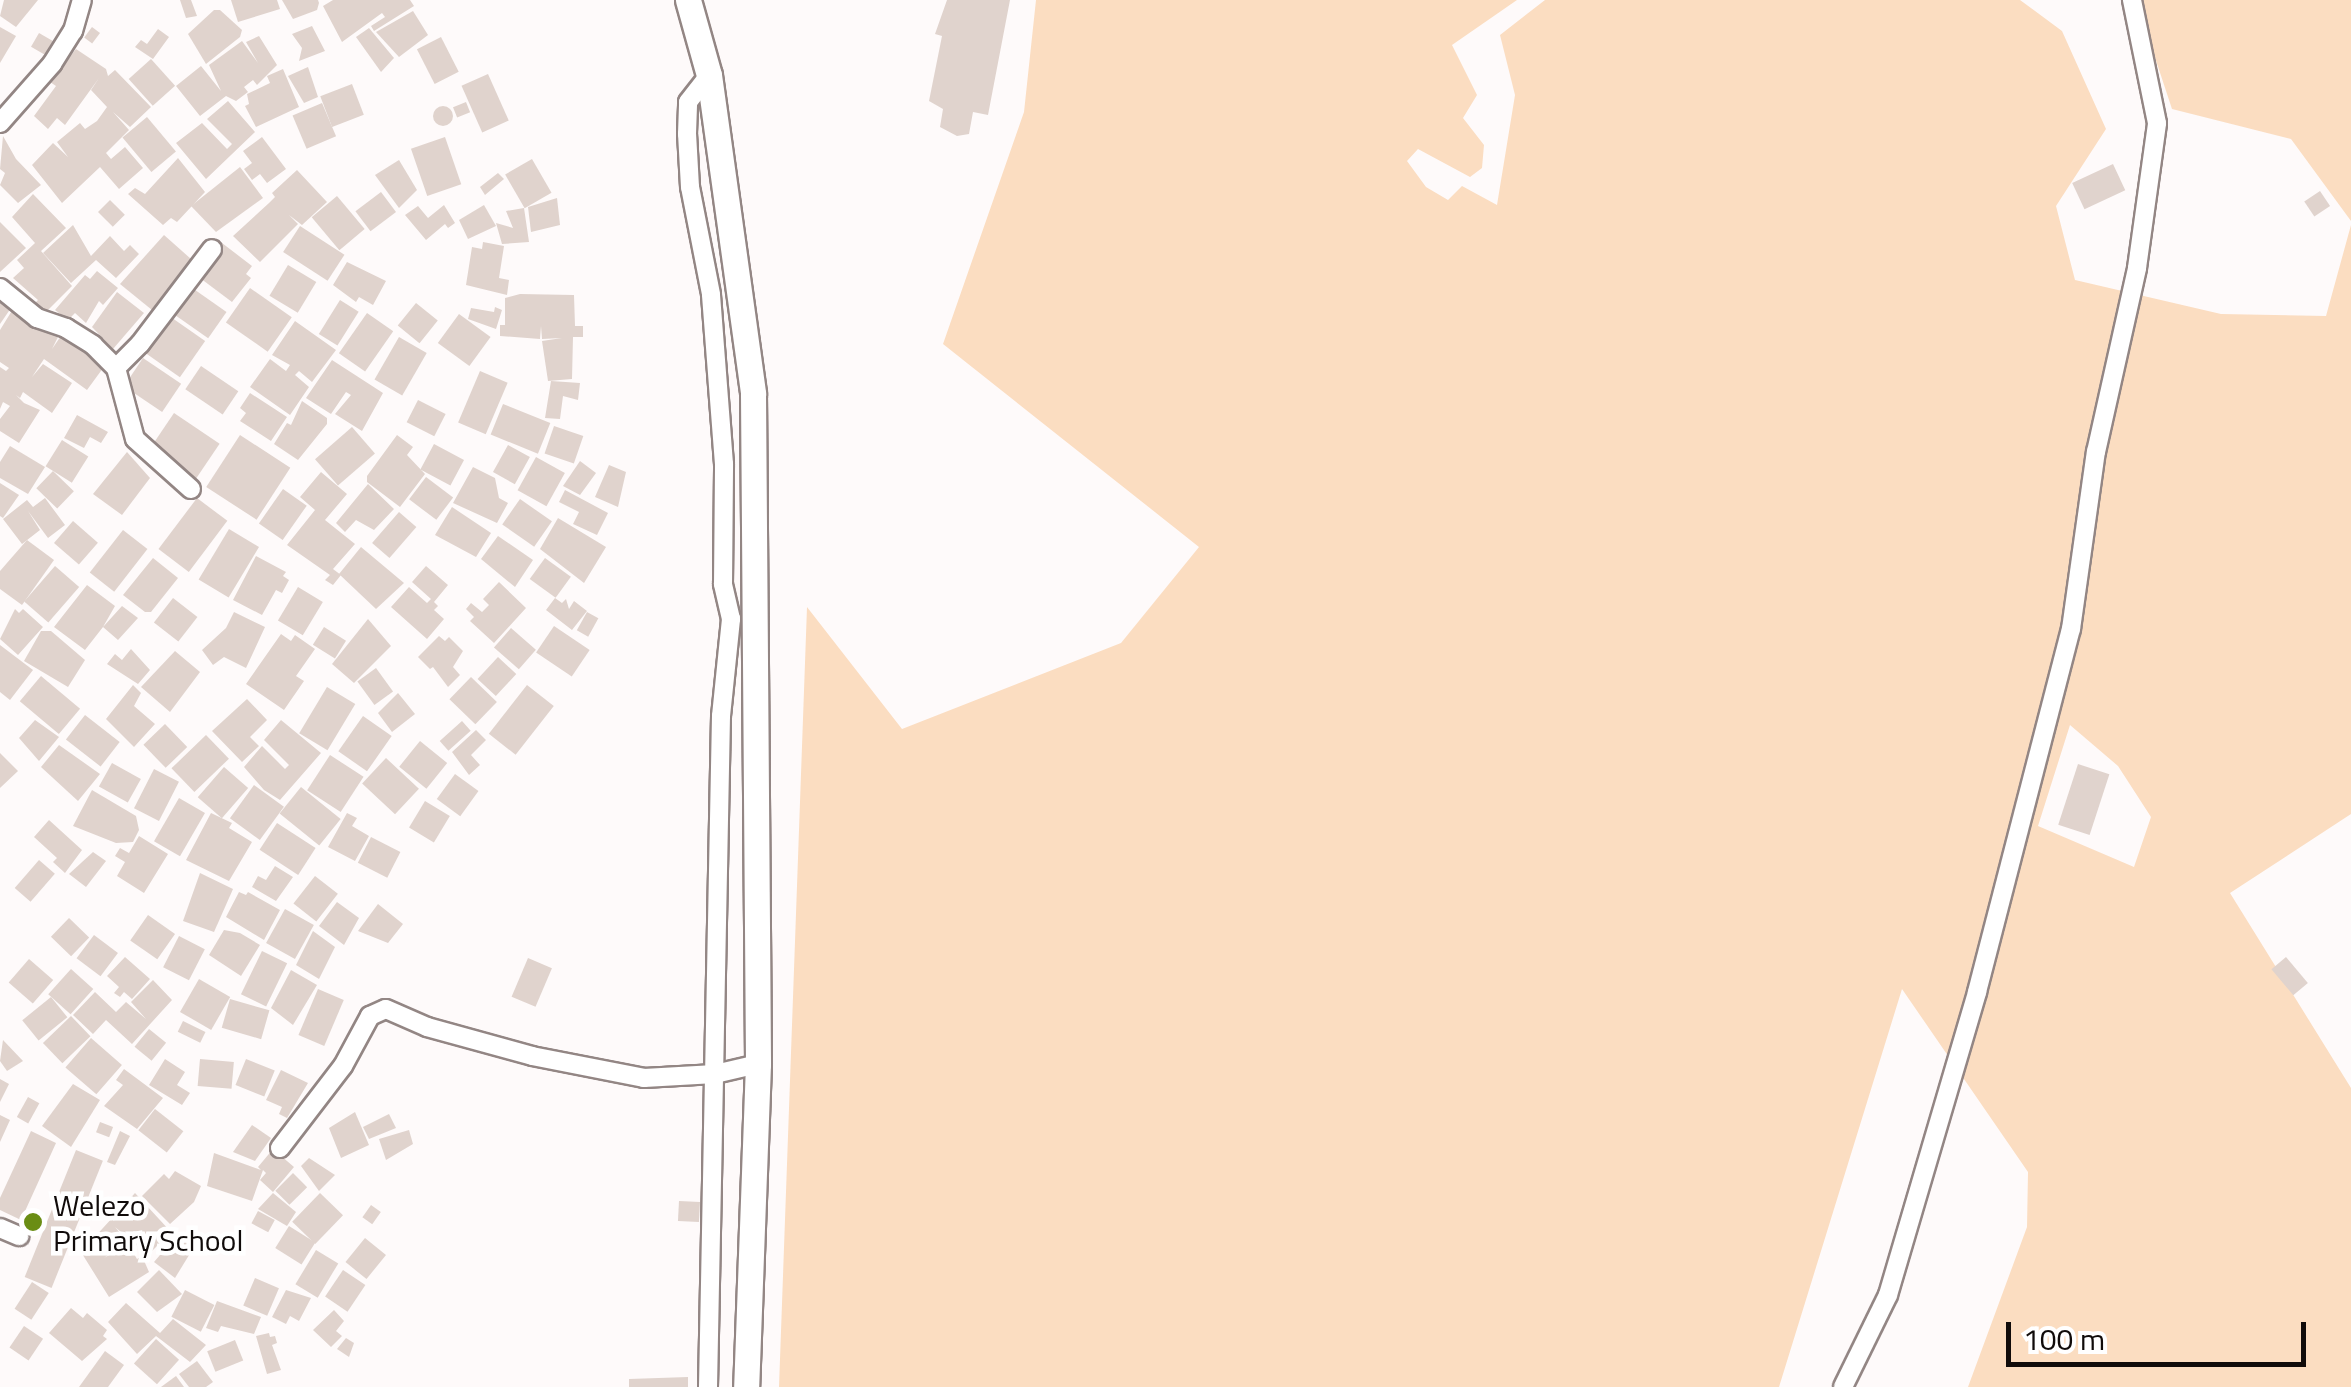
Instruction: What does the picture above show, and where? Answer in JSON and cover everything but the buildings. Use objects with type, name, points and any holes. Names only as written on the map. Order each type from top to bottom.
[{"type":"main road","points":[[688,0],[710,76],[753,394],[758,1064],[746,1387]]},
{"type":"street","points":[[0,123],[52,64],[73,31],[82,0]]},
{"type":"street","points":[[1843,1387],[1888,1295],[1977,992],[2072,628],[2096,452],[2138,268],[2157,124],[2132,0]]},
{"type":"street","points":[[708,1387],[720,716],[730,619],[723,584],[724,464],[711,294],[690,187],[686,134],[688,102],[710,76]]},
{"type":"street","points":[[116,368],[212,250]]},
{"type":"street","points":[[0,288],[37,318],[66,328],[93,345],[116,368],[135,440],[191,489]]},
{"type":"street","points":[[280,1148],[343,1066],[370,1016],[386,1009],[427,1027],[532,1056],[644,1078],[715,1074],[758,1064]]},
{"type":"street","points":[[0,1228],[19,1236]]},
{"type":"shaded area","points":[[1036,0],[1517,0],[1452,45],[1477,95],[1463,118],[1484,145],[1482,168],[1470,177],[1418,149],[1407,161],[1426,187],[1448,200],[1462,186],[1497,205],[1515,95],[1500,35],[1545,0],[2020,0],[2062,31],[2106,129],[2056,206],[2075,280],[2221,314],[2326,316],[2351,225],[2351,814],[2230,893],[2351,1088],[2351,1387],[1968,1387],[2027,1227],[2028,1172],[1902,989],[1779,1387],[779,1387],[807,607],[902,729],[1121,643],[1199,547],[943,344],[1024,112]],"holes":[[[2070,725],[2118,766],[2151,817],[2134,867],[2038,826]]]},
{"type":"shaded area","points":[[2136,0],[2351,0],[2351,221],[2291,139],[2172,109]]},
{"type":"place","name":"Welezo Primary School","points":[[33,1222]]}]
